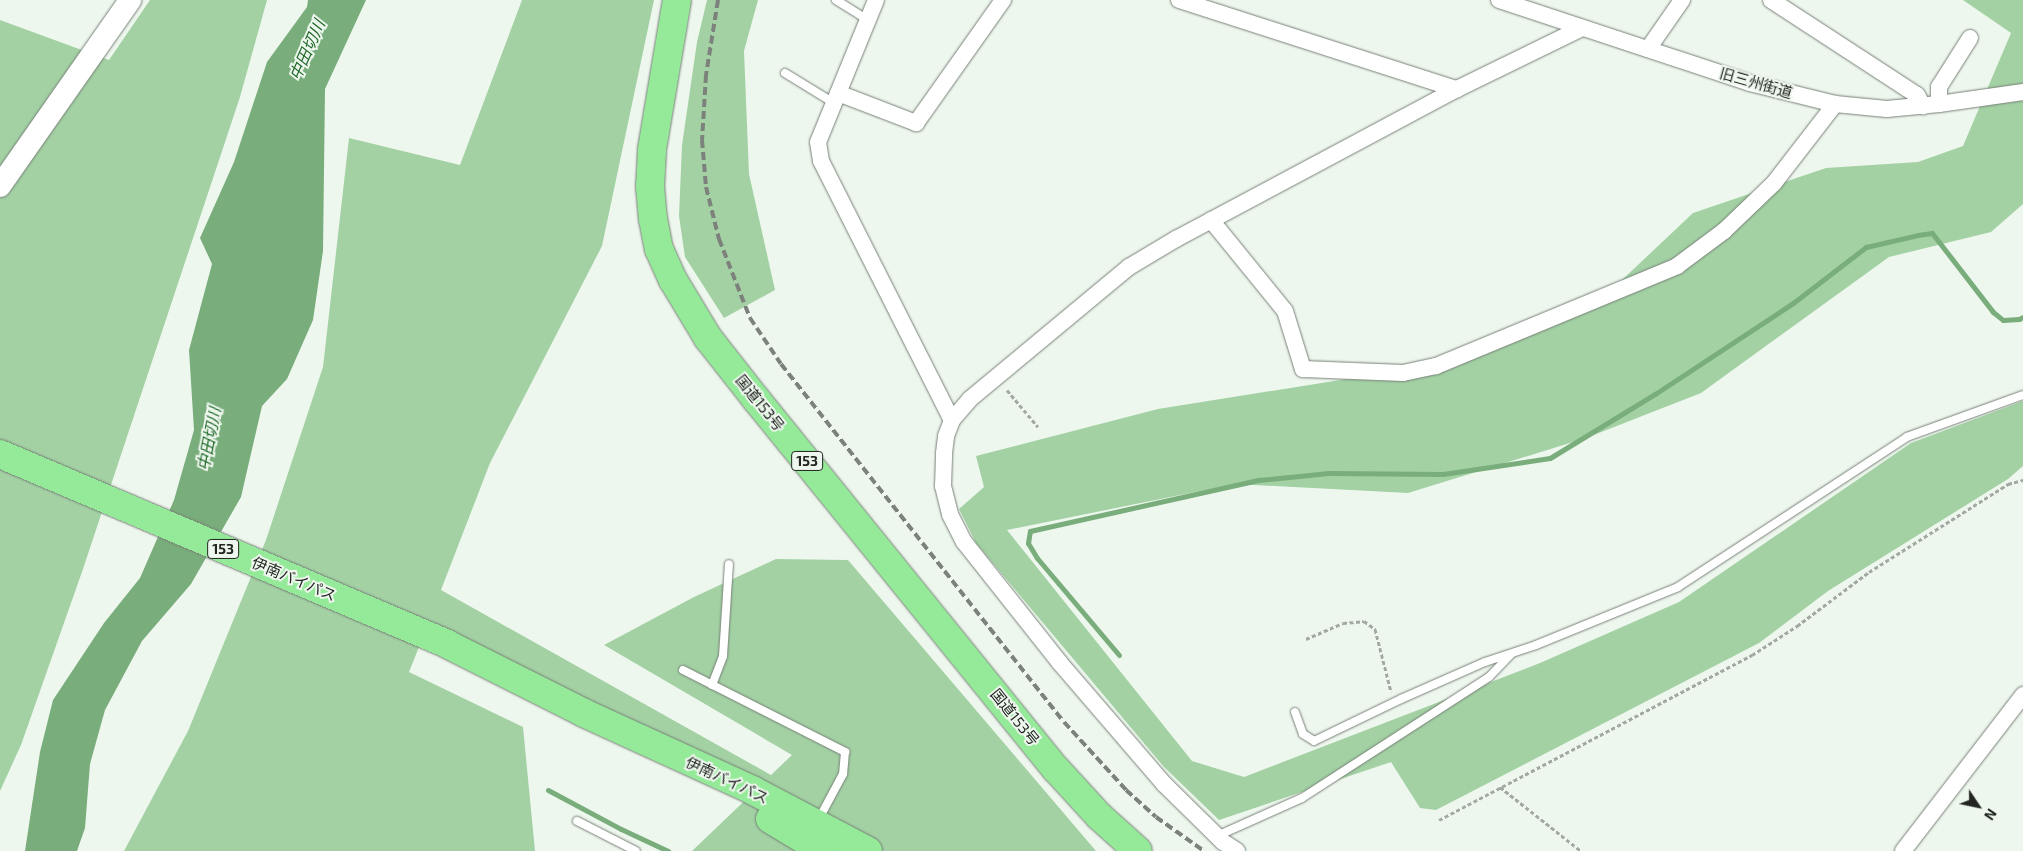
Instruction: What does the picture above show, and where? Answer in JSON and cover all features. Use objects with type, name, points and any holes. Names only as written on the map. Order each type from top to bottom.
[{"type":"highway","name":"国道153号","points":[[677,0],[652,150],[650,186],[659,250],[673,280],[708,338],[1056,769],[1099,816],[1138,851]]},
{"type":"highway","name":"伊南バイパス","points":[[0,454],[447,644],[584,713],[752,790],[868,851]]},
{"type":"highway","name":"伊南バイパス","points":[[584,713],[823,851]]},
{"type":"street","points":[[0,186],[130,0]]},
{"type":"street","points":[[876,0],[818,142],[821,161],[952,420]]},
{"type":"street","points":[[836,98],[916,122],[1003,0]]},
{"type":"street","points":[[1179,0],[1214,5],[1457,90]]},
{"type":"street","name":"旧三州街道","points":[[1499,0],[1530,5],[1582,28],[1750,83],[1835,104],[1887,109],[2023,92]]},
{"type":"street","points":[[1648,49],[1682,0]]},
{"type":"street","points":[[1771,0],[1931,105],[1939,87],[1970,38]]},
{"type":"street","points":[[1237,851],[1216,836],[1164,784],[1060,663],[964,542],[950,514],[943,486],[944,453],[952,420],[970,399],[1128,267],[1210,220],[1457,90],[1582,28]]},
{"type":"street","points":[[1210,220],[1285,311],[1303,369],[1403,373],[1436,366],[1677,266],[1724,231],[1774,183],[1835,104]]},
{"type":"street","points":[[1903,851],[2023,696]]},
{"type":"lane","points":[[836,0],[868,20]]},
{"type":"lane","points":[[785,73],[836,98]]},
{"type":"lane","points":[[1294,712],[1303,734],[1314,741],[1394,702],[1485,662],[1678,587],[1906,437],[2023,394]]},
{"type":"lane","points":[[712,685],[724,656],[728,564]]},
{"type":"lane","points":[[1216,836],[1302,798],[1490,677],[1512,653]]},
{"type":"lane","points":[[683,670],[845,752],[843,774],[821,815]]},
{"type":"lane","points":[[577,821],[636,851]]},
{"type":"path","points":[[996,378],[1038,427]]},
{"type":"path","points":[[1439,820],[1752,655],[1797,626],[1868,572],[2008,484],[2023,480]]},
{"type":"path","points":[[1306,638],[1343,623],[1364,621],[1374,629],[1394,702]]},
{"type":"path","points":[[1500,788],[1581,851]]},
{"type":"shaded area","points":[[150,0],[267,0],[240,97],[83,569],[21,745],[0,791],[0,20],[109,60]]},
{"type":"shaded area","points":[[522,0],[654,0],[602,246],[490,463],[441,590],[771,775],[792,755],[604,645],[694,597],[776,559],[848,560],[1096,851],[692,851],[758,788],[429,622],[409,672],[523,727],[535,851],[124,851],[188,731],[266,540],[323,367],[349,138],[460,165]]},
{"type":"shaded area","points":[[707,0],[758,0],[744,51],[749,174],[775,290],[724,318],[685,257],[679,216],[682,145],[697,42]]},
{"type":"shaded area","points":[[1963,0],[2023,0],[2023,204],[1991,232],[1889,257],[1701,393],[1586,438],[1408,493],[1235,484],[1007,530],[1192,761],[1244,777],[1540,663],[1679,602],[1911,443],[2023,401],[2023,466],[2008,479],[1828,591],[1759,643],[1436,810],[1420,808],[1391,762],[1219,820],[1164,767],[976,543],[959,509],[984,487],[976,456],[1158,409],[1472,359],[1605,296],[1693,213],[1826,168],[1918,162],[1963,146],[2011,33]]},
{"type":"water","name":"中田切川","points":[[308,0],[366,0],[325,89],[323,251],[313,320],[287,379],[262,406],[241,497],[191,584],[142,641],[105,710],[90,764],[85,828],[77,851],[25,851],[40,752],[53,700],[104,623],[140,578],[174,500],[194,430],[189,350],[212,264],[200,238],[234,162],[267,62],[307,7]]},
{"type":"waterway","points":[[1119,655],[1037,558],[1028,543],[1030,531],[1259,480],[1329,473],[1443,474],[1550,458],[1655,394],[1793,303],[1866,247],[1918,235],[1932,233],[1993,312],[2003,320],[2023,317]]},
{"type":"waterway","points":[[548,790],[621,829],[668,851]]},
{"type":"railway","points":[[718,0],[706,75],[702,140],[706,187],[719,239],[750,318],[781,364],[1064,722],[1126,790],[1156,817],[1204,851]]}]
